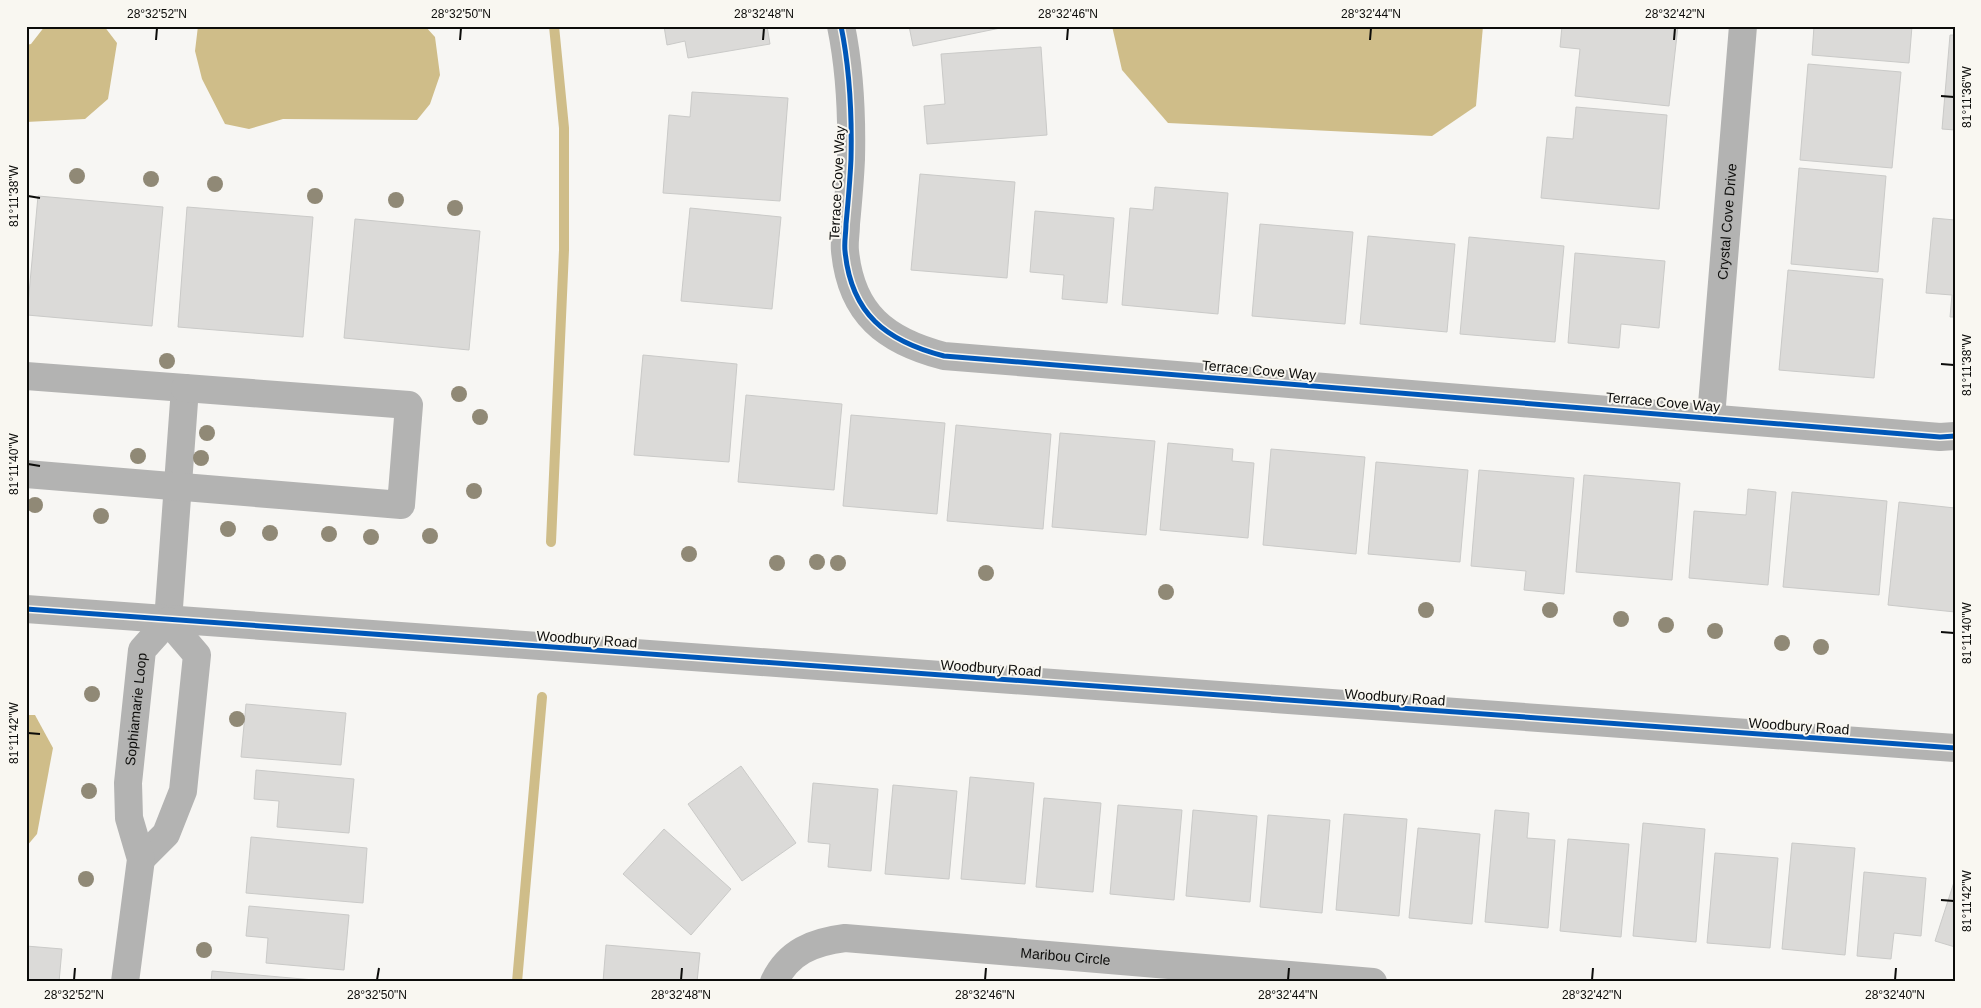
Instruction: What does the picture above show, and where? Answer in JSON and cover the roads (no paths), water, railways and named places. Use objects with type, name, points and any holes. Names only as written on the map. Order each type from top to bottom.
[{"type":"street","name":"Terrace Cove Way","points":[[841,26],[849,79],[851,120],[851,160],[845,250],[849,277],[860,303],[877,325],[899,341],[921,350],[944,356],[1940,437],[1955,436]]},
{"type":"street","name":"Crystal Cove Drive","points":[[1711,417],[1743,26]]},
{"type":"street","points":[[26,376],[409,405],[401,505],[26,474]]},
{"type":"street","points":[[141,859],[166,834],[183,792],[197,655],[168,621],[185,388]]},
{"type":"street","name":"Woodbury Road","points":[[26,609],[168,621],[1955,748]]},
{"type":"street","name":"Sophiamarie Loop","points":[[125,982],[141,859],[129,818],[128,783],[142,650],[168,621]]},
{"type":"street","name":"Maribou Circle","points":[[774,982],[778,972],[791,957],[805,947],[824,940],[845,938],[1374,982]]},
{"type":"waterway","points":[[551,542],[564,250],[564,128],[554,26]]},
{"type":"waterway","points":[[517,982],[542,697]]}]
